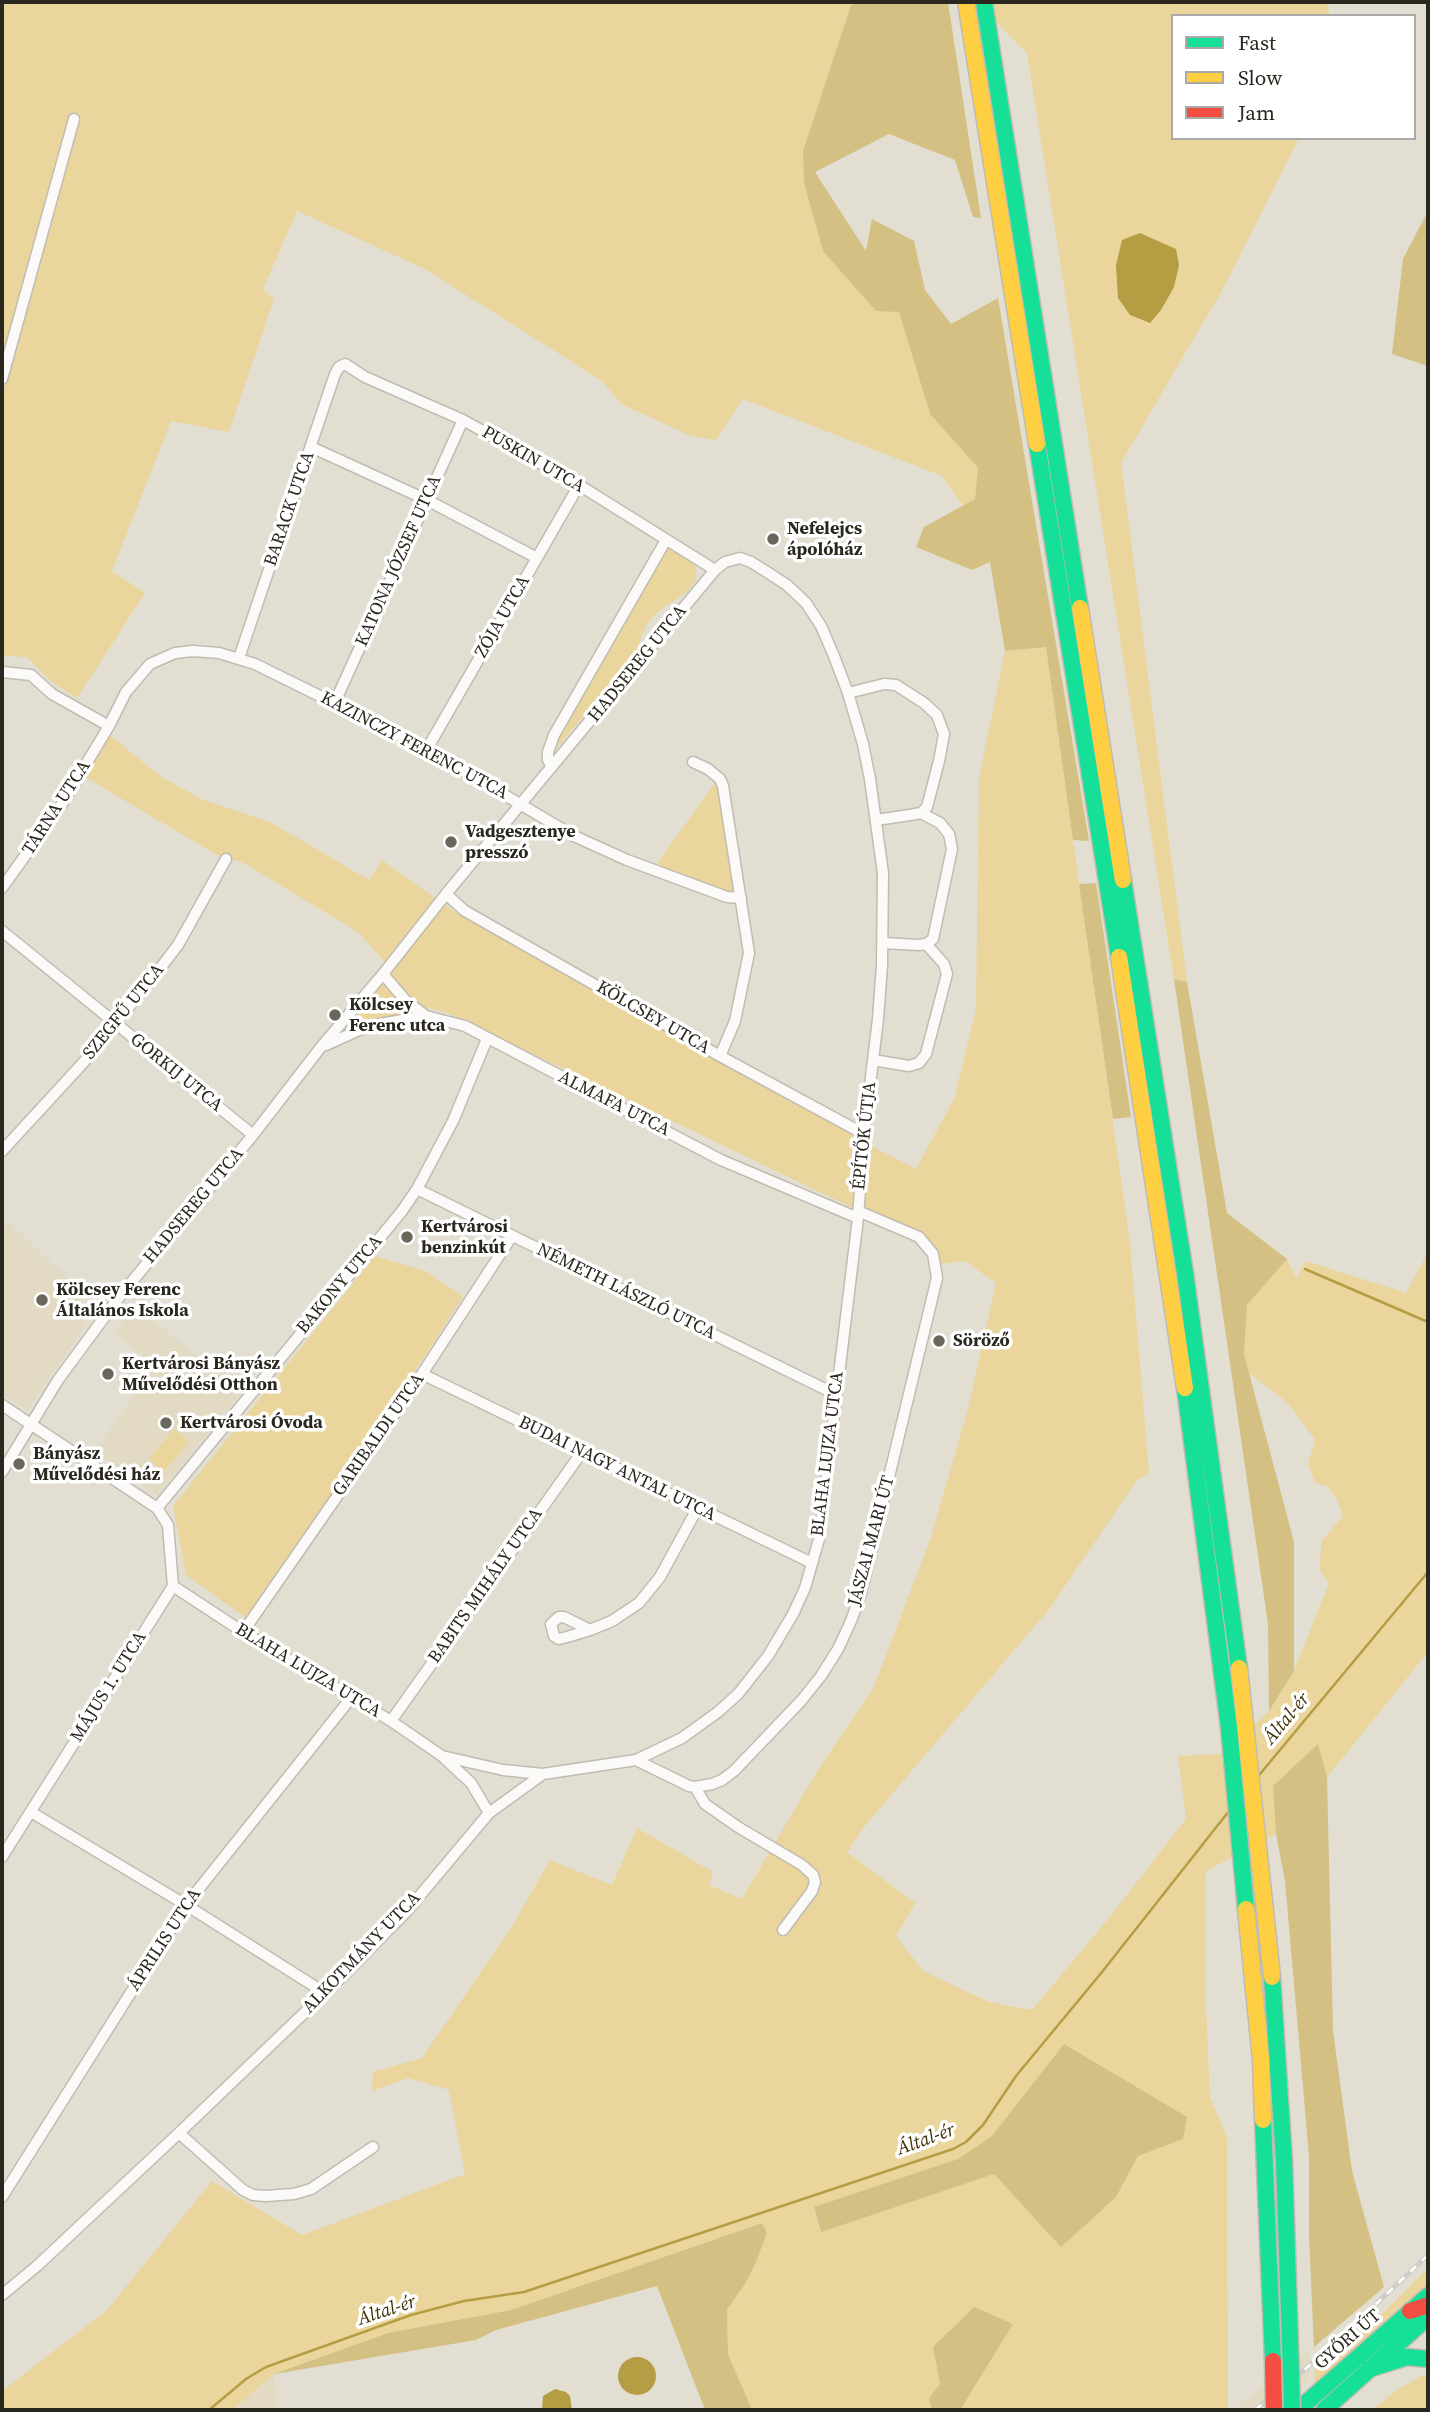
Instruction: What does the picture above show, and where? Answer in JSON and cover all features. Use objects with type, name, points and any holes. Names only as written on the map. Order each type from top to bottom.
[{"type":"main road","points":[[966,2],[1196,1462],[1229,1728],[1261,2060],[1274,2410]]},
{"type":"main road","points":[[984,2],[1183,1259],[1247,1726],[1272,1979],[1284,2160],[1292,2410]]},
{"type":"main road","name":"GYŐRI ÚT","points":[[1298,2410],[1410,2311],[1427,2300]]},
{"type":"main road","name":"GYŐRI ÚT","points":[[1324,2410],[1428,2317]]},
{"type":"main road","points":[[1369,2369],[1407,2357],[1428,2359]]},
{"type":"street","points":[[2,379],[74,119]]},
{"type":"street","name":"PUSKIN UTCA","points":[[345,364],[365,377],[463,420],[579,485],[715,570]]},
{"type":"street","name":"BARACK UTCA","points":[[240,659],[334,374],[345,364]]},
{"type":"street","name":"KATONA JÓZSEF UTCA","points":[[335,702],[463,420]]},
{"type":"street","points":[[311,447],[426,500],[537,558]]},
{"type":"street","name":"ZÓJA UTCA","points":[[427,748],[579,485]]},
{"type":"street","name":"HADSEREG UTCA","points":[[552,767],[548,761],[548,752],[554,735],[666,540]]},
{"type":"street","name":"ÉPÍTŐK ÚTJA","points":[[725,562],[740,558],[751,562],[787,585],[806,603],[821,626],[848,694],[863,744],[883,873],[883,943],[858,1214]]},
{"type":"street","name":"HADSEREG UTCA","points":[[2,1472],[58,1380],[120,1296],[446,894],[715,570],[725,562]]},
{"type":"street","name":"KAZINCZY FERENC UTCA","points":[[109,726],[126,692],[150,664],[175,653],[219,653],[240,659],[335,702],[427,748],[574,836],[627,860],[727,897],[741,898]]},
{"type":"street","points":[[2,672],[31,675],[52,694],[109,726]]},
{"type":"street","points":[[848,694],[884,684],[896,685],[925,703],[937,715],[944,734],[927,807],[921,813],[876,820]]},
{"type":"street","name":"TÁRNA UTCA","points":[[2,888],[62,804],[109,726]]},
{"type":"street","points":[[693,762],[708,769],[720,779],[723,786],[749,953],[735,1021],[720,1056]]},
{"type":"street","points":[[883,943],[926,944],[933,939],[953,849],[949,834],[940,823],[921,813]]},
{"type":"street","name":"SZEGFŰ UTCA","points":[[2,1151],[116,1024],[178,944],[226,859]]},
{"type":"street","name":"KÖLCSEY UTCA","points":[[446,894],[465,911],[720,1056],[864,1134]]},
{"type":"street","name":"GORKIJ UTCA","points":[[2,931],[253,1135]]},
{"type":"street","name":"ÉPÍTŐK ÚTJA","points":[[873,1060],[909,1066],[919,1063],[926,1054],[947,974],[944,964],[926,944]]},
{"type":"street","name":"ALMAFA UTCA","points":[[383,974],[406,1001],[426,1016],[465,1026],[721,1160],[858,1214]]},
{"type":"street","name":"HADSEREG UTCA","points":[[320,1047],[368,1026],[426,1016]]},
{"type":"street","name":"BAKONY UTCA","points":[[157,1508],[402,1211],[417,1189],[453,1121],[488,1039]]},
{"type":"street","name":"NÉMETH LÁSZLÓ UTCA","points":[[417,1189],[835,1394]]},
{"type":"street","name":"BLAHA LUJZA UTCA","points":[[442,1756],[503,1770],[543,1774],[636,1760],[682,1738],[718,1712],[738,1693],[768,1656],[805,1588],[823,1516],[835,1394],[858,1214]]},
{"type":"street","name":"JÁSZAI MARI ÚT","points":[[695,1787],[712,1784],[734,1771],[801,1701],[838,1649],[861,1592],[937,1278],[933,1254],[919,1237],[858,1214]]},
{"type":"street","name":"GARIBALDI UTCA","points":[[243,1632],[422,1374],[512,1236]]},
{"type":"street","name":"BUDAI NAGY ANTAL UTCA","points":[[422,1374],[812,1563]]},
{"type":"street","points":[[2,1405],[157,1508],[168,1525],[173,1586]]},
{"type":"street","name":"BABITS MIHÁLY UTCA","points":[[391,1721],[582,1452]]},
{"type":"street","points":[[590,1630],[626,1613],[651,1590],[697,1509]]},
{"type":"street","name":"BLAHA LUJZA UTCA","points":[[173,1586],[243,1632],[391,1721],[442,1756],[471,1783],[489,1812]]},
{"type":"street","name":"MÁJUS 1. UTCA","points":[[2,1857],[173,1586]]},
{"type":"street","name":"ÁPRILIS UTCA","points":[[2,2197],[186,1905],[351,1698]]},
{"type":"street","points":[[636,1760],[671,1779],[695,1787],[705,1804],[738,1828],[802,1864],[813,1875],[815,1882],[812,1891],[783,1930]]},
{"type":"street","name":"ALKOTMÁNY UTCA","points":[[2,2295],[37,2266],[325,1993],[407,1911],[489,1812],[543,1774]]},
{"type":"street","points":[[31,1812],[325,1993]]},
{"type":"street","points":[[179,2133],[243,2190],[253,2195],[266,2196],[295,2194],[311,2189],[373,2147]]},
{"type":"shaded area","points":[[2,2],[860,2],[851,5],[803,151],[804,183],[823,251],[899,312],[930,414],[978,468],[975,499],[963,506],[942,476],[743,399],[716,440],[691,436],[621,404],[602,381],[425,269],[297,211],[263,289],[274,299],[229,432],[171,421],[112,571],[145,593],[77,698],[49,680],[27,657],[2,656]]},
{"type":"shaded area","points":[[860,2],[948,2],[981,218],[973,217],[955,160],[889,134],[815,172],[866,251],[872,219],[914,241],[925,290],[951,324],[998,298],[1089,841],[1073,840],[1046,647],[1005,651],[990,562],[972,570],[916,547],[924,527],[975,499],[978,468],[930,414],[899,312],[876,311],[823,251],[804,183],[803,151],[851,5]]},
{"type":"shaded area","points":[[976,2],[1328,2],[1329,14],[1171,14],[1171,140],[1298,140],[1225,285],[1121,463],[1187,982],[1174,979],[1027,53]]},
{"type":"shaded area","points":[[1428,211],[1428,366],[1392,354],[1403,259]]},
{"type":"shaded area","points":[[1140,233],[1176,249],[1179,265],[1174,287],[1150,323],[1130,315],[1118,298],[1116,265],[1122,240]]},
{"type":"shaded area","points":[[667,548],[695,561],[696,580],[686,592],[656,613],[645,627],[636,653],[549,757],[557,737]]},
{"type":"shaded area","points":[[1046,647],[1130,1243],[1149,1474],[1137,1480],[1050,1608],[864,1827],[847,1852],[915,1903],[896,1936],[923,1971],[989,2002],[1032,2010],[1186,1819],[1178,1756],[1224,1754],[1269,1711],[1294,1671],[1329,1583],[1319,1570],[1322,1541],[1343,1516],[1336,1498],[1327,1486],[1315,1483],[1308,1464],[1315,1440],[1288,1403],[1249,1373],[1244,1354],[1247,1305],[1287,1259],[1296,1278],[1306,1261],[1406,1293],[1428,1252],[1428,1652],[1327,1777],[1318,1744],[1274,1786],[1276,1834],[1206,1871],[1205,1983],[1210,2097],[1227,2138],[1228,2410],[960,2410],[933,2347],[940,2384],[929,2398],[932,2410],[752,2410],[728,2354],[727,2310],[756,2262],[767,2233],[761,2223],[511,2310],[388,2333],[274,2374],[232,2410],[2,2410],[2,2391],[107,2310],[212,2181],[302,2235],[465,2174],[449,2090],[408,2078],[372,2091],[373,2072],[422,2058],[513,1925],[550,1860],[612,1885],[637,1828],[713,1872],[709,1885],[742,1899],[816,1773],[874,1687],[931,1537],[968,1409],[996,1283],[965,1261],[939,1264],[927,1242],[915,1230],[855,1209],[448,1013],[429,1008],[347,1029],[346,1024],[392,970],[358,932],[242,862],[217,855],[85,777],[110,735],[161,777],[201,799],[270,822],[369,880],[382,860],[450,909],[856,1138],[916,1169],[954,1099],[976,1009],[979,778],[1005,651]],"holes":[[[992,2136],[1182,2139],[1138,2156],[1116,2197],[994,2174],[820,2231],[814,2207],[958,2159]]]},
{"type":"shaded area","points":[[716,781],[719,782],[736,894],[724,895],[654,868]]},
{"type":"shaded area","points":[[1096,883],[1131,1117],[1113,1119],[1079,884]]},
{"type":"shaded area","points":[[1174,979],[1187,982],[1227,1213],[1287,1259],[1247,1305],[1244,1354],[1294,1542],[1294,1671],[1269,1711],[1268,1624]]},
{"type":"shaded area","name":"Kölcsey Ferenc Általános Iskola","points":[[2,1216],[73,1283],[90,1318],[27,1411],[2,1394]]},
{"type":"shaded area","points":[[375,1256],[425,1271],[463,1296],[246,1618],[186,1575],[173,1506]]},
{"type":"shaded area","name":"Kertvárosi Óvoda","points":[[135,1305],[241,1393],[157,1495],[94,1452],[155,1365],[115,1333]]},
{"type":"shaded area","points":[[174,1429],[189,1442],[164,1472],[149,1459]]},
{"type":"shaded area","points":[[1318,1744],[1327,1777],[1333,2031],[1352,2171],[1384,2287],[1314,2347],[1309,2237],[1309,2156],[1285,1881],[1276,1834],[1273,1786]]},
{"type":"shaded area","points":[[1064,2044],[1187,2117],[1183,2139],[1138,2156],[1116,2197],[1061,2247],[994,2174],[821,2232],[814,2207],[958,2159],[992,2136]]},
{"type":"shaded area","points":[[762,2223],[767,2233],[756,2262],[727,2310],[728,2354],[752,2410],[705,2410],[657,2286],[496,2330],[476,2340],[274,2374],[388,2333],[511,2310]]},
{"type":"shaded area","points":[[1428,2268],[1428,2288],[1314,2387],[1315,2369],[1385,2311]]},
{"type":"shaded area","points":[[974,2307],[1013,2324],[960,2410],[932,2410],[929,2398],[940,2384],[933,2347]]},
{"type":"shaded area","points":[[1310,2350],[1309,2382],[1271,2410],[1232,2410]]},
{"type":"shaded area","points":[[637,2357],[651,2362],[656,2376],[651,2390],[637,2395],[623,2390],[618,2376],[623,2362]]},
{"type":"shaded area","points":[[274,2374],[277,2410],[232,2410]]},
{"type":"shaded area","points":[[1428,2375],[1428,2410],[1372,2410],[1397,2390],[1421,2376]]},
{"type":"shaded area","points":[[555,2389],[570,2396],[572,2410],[542,2410],[543,2396]]},
{"type":"waterway","points":[[1305,1269],[1428,1322]]},
{"type":"waterway","name":"Által-ér","points":[[1260,1774],[1428,1572]]},
{"type":"waterway","name":"Által-ér","points":[[209,2410],[246,2379],[266,2367],[411,2315],[464,2301],[524,2292],[953,2149],[966,2142],[983,2125],[1016,2076],[1229,1811]]},
{"type":"railway","points":[[1255,2410],[1321,2356],[1428,2255]]},
{"type":"traffic: fast","points":[[984,2],[1080,608]]},
{"type":"traffic: fast","points":[[1037,444],[1119,957]]},
{"type":"traffic: fast","points":[[1123,880],[1185,1273],[1239,1668]]},
{"type":"traffic: fast","points":[[1185,1388],[1229,1728],[1246,1909]]},
{"type":"traffic: fast","points":[[1272,1977],[1284,2160],[1290,2342]]},
{"type":"traffic: fast","points":[[1263,2120],[1273,2361]]},
{"type":"traffic: fast","points":[[1298,2410],[1428,2296]]},
{"type":"traffic: fast","points":[[1324,2410],[1428,2317]]},
{"type":"traffic: fast","points":[[1290,2342],[1292,2410]]},
{"type":"traffic: fast","points":[[1369,2369],[1407,2357],[1428,2359]]},
{"type":"traffic: slow","points":[[966,2],[1037,444]]},
{"type":"traffic: slow","points":[[1080,608],[1123,880]]},
{"type":"traffic: slow","points":[[1119,957],[1185,1388]]},
{"type":"traffic: slow","points":[[1239,1668],[1272,1977]]},
{"type":"traffic: slow","points":[[1246,1909],[1261,2060],[1263,2120]]},
{"type":"traffic: jam","points":[[1410,2311],[1428,2305]]},
{"type":"traffic: jam","points":[[1273,2361],[1274,2410]]},
{"type":"place","name":"Nefelejcs ápolóház","points":[[773,539]]},
{"type":"place","name":"Vadgesztenye presszó","points":[[451,842]]},
{"type":"place","name":"Kölcsey Ferenc utca","points":[[335,1015]]},
{"type":"place","name":"Kertvárosi benzinkút","points":[[407,1237]]},
{"type":"place","name":"Kölcsey Ferenc Általános Iskola","points":[[42,1300]]},
{"type":"place","name":"Söröző","points":[[939,1341]]},
{"type":"place","name":"Kertvárosi Bányász Művelődési Otthon","points":[[108,1374]]},
{"type":"place","name":"Kertvárosi Óvoda","points":[[166,1423]]},
{"type":"place","name":"Bányász Művelődési ház","points":[[19,1464]]}]
